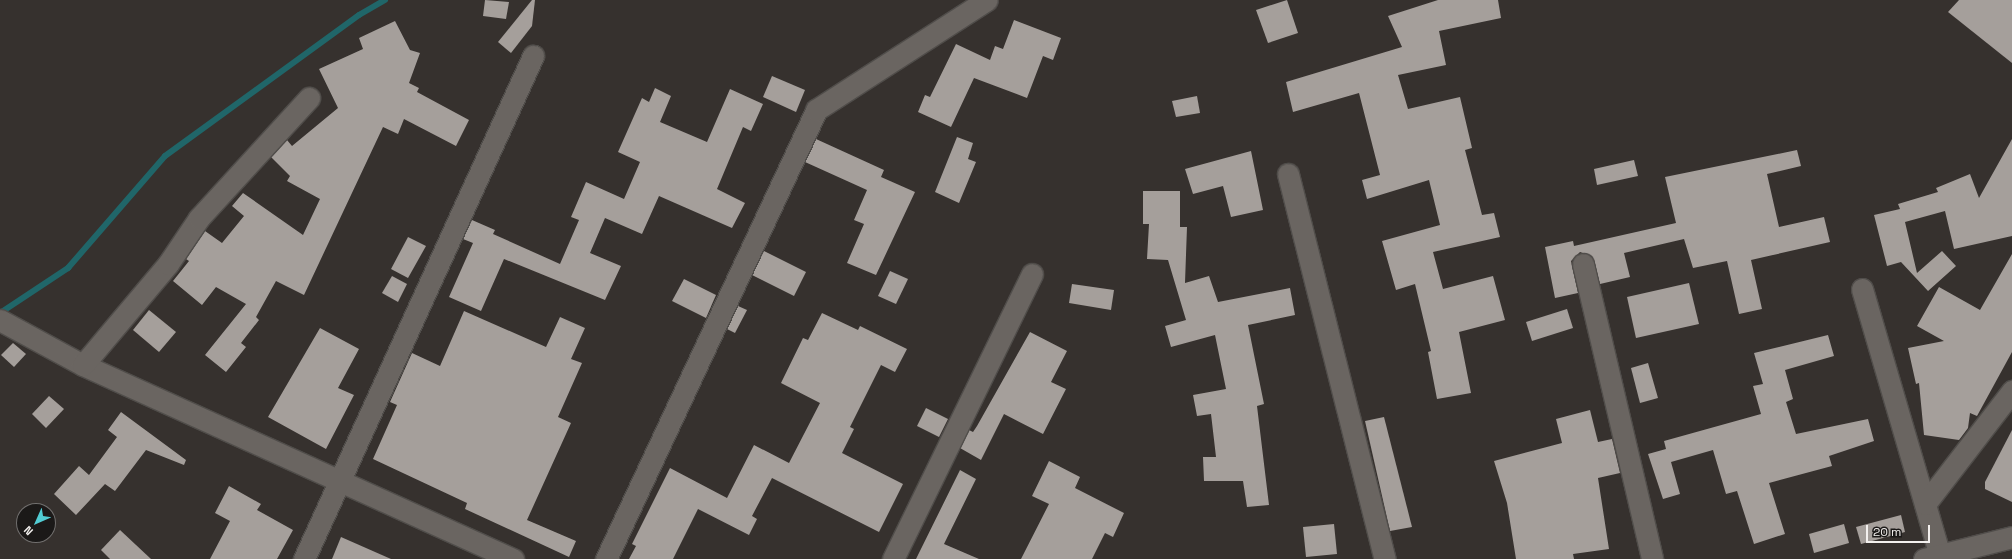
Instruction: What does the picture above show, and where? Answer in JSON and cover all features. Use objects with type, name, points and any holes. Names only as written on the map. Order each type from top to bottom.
[{"type":"street","points":[[606,559],[816,110],[987,0]]},
{"type":"street","points":[[304,559],[534,56]]},
{"type":"street","points":[[83,365],[168,264],[199,218],[309,98]]},
{"type":"street","points":[[1288,174],[1385,559]]},
{"type":"street","points":[[1583,264],[1652,559]]},
{"type":"street","points":[[893,559],[1032,274]]},
{"type":"street","points":[[1862,289],[1924,504],[1932,557],[2012,537]]},
{"type":"street","points":[[0,320],[83,365],[340,483],[513,559]]},
{"type":"street","points":[[1924,504],[2012,391]]},
{"type":"building","points":[[485,0],[509,2],[506,19],[483,16]]},
{"type":"building","points":[[532,0],[535,0],[532,26],[511,53],[498,42]]},
{"type":"building","points":[[1287,0],[1298,33],[1268,43],[1256,10]]},
{"type":"building","points":[[1438,0],[1498,0],[1501,18],[1439,31],[1446,65],[1398,75],[1408,109],[1460,97],[1472,148],[1465,150],[1482,215],[1494,213],[1500,237],[1433,252],[1443,289],[1493,276],[1505,320],[1459,332],[1471,393],[1437,399],[1428,352],[1431,351],[1415,284],[1396,290],[1382,241],[1440,225],[1429,180],[1367,199],[1362,180],[1380,175],[1359,93],[1293,112],[1286,82],[1402,47],[1388,16]]},
{"type":"building","points":[[1959,0],[2012,0],[2012,63],[1948,12]]},
{"type":"building","points":[[1014,20],[1061,38],[1053,60],[1043,56],[1027,98],[974,78],[951,127],[918,112],[925,95],[930,97],[956,44],[990,60],[995,46],[1003,49]]},
{"type":"building","points":[[395,21],[410,50],[420,53],[409,83],[419,88],[417,92],[469,120],[456,146],[404,119],[398,134],[383,127],[304,295],[276,281],[256,317],[259,320],[241,343],[246,347],[226,372],[205,355],[246,304],[216,287],[202,305],[173,281],[189,261],[186,259],[205,231],[222,243],[244,216],[232,206],[243,193],[303,235],[320,199],[287,181],[290,176],[271,157],[287,140],[292,146],[338,108],[319,69],[363,49],[359,38]]},
{"type":"building","points":[[772,76],[805,90],[796,112],[763,97]]},
{"type":"building","points":[[655,88],[671,96],[660,122],[707,142],[730,89],[763,104],[751,131],[743,127],[717,189],[745,203],[732,228],[659,196],[642,234],[605,218],[590,253],[621,266],[605,300],[504,259],[481,311],[449,297],[473,243],[463,239],[472,220],[495,230],[493,234],[560,264],[579,220],[571,217],[586,182],[624,199],[640,162],[618,152],[642,98],[649,102]]},
{"type":"building","points":[[1197,96],[1200,113],[1176,117],[1172,101]]},
{"type":"building","points":[[957,137],[973,143],[968,159],[976,162],[959,203],[935,192]]},
{"type":"building","points":[[816,139],[884,170],[881,177],[915,192],[876,275],[847,263],[864,224],[854,220],[867,190],[805,162]]},
{"type":"building","points":[[2012,139],[2012,236],[1954,249],[1945,211],[1905,222],[1917,273],[1942,251],[1956,266],[1928,291],[1901,262],[1887,266],[1874,215],[1900,209],[1898,204],[1938,192],[1936,188],[1970,174],[1979,198]]},
{"type":"building","points":[[1797,150],[1801,166],[1767,174],[1779,227],[1824,217],[1830,242],[1751,260],[1762,309],[1739,314],[1727,261],[1693,268],[1684,239],[1624,253],[1630,277],[1600,284],[1592,256],[1580,252],[1571,261],[1578,293],[1555,298],[1545,247],[1573,241],[1574,246],[1676,223],[1665,177]]},
{"type":"building","points":[[1251,151],[1263,210],[1231,217],[1223,186],[1193,194],[1185,169]]},
{"type":"building","points":[[1634,160],[1638,176],[1597,185],[1594,169]]},
{"type":"building","points":[[1143,191],[1180,191],[1180,227],[1187,227],[1185,283],[1209,276],[1218,302],[1290,288],[1295,315],[1248,325],[1264,404],[1257,406],[1269,505],[1247,507],[1243,481],[1204,481],[1203,457],[1216,457],[1211,414],[1197,416],[1193,395],[1226,389],[1215,335],[1171,347],[1165,326],[1186,320],[1168,260],[1147,259],[1149,224],[1143,224]]},
{"type":"building","points":[[408,237],[426,246],[408,278],[391,269]]},
{"type":"building","points":[[764,251],[806,272],[794,296],[752,275]]},
{"type":"building","points":[[2012,254],[2012,352],[1977,416],[1970,413],[1968,428],[1959,440],[1924,435],[1919,383],[1916,384],[1908,348],[1944,341],[1917,326],[1939,287],[1980,310]]},
{"type":"building","points":[[890,271],[908,279],[896,304],[878,296]]},
{"type":"building","points":[[392,276],[407,284],[398,302],[382,293]]},
{"type":"building","points":[[684,279],[716,295],[706,318],[672,301]]},
{"type":"building","points":[[1689,283],[1699,324],[1636,338],[1627,297]]},
{"type":"building","points":[[1072,284],[1114,290],[1111,310],[1069,303]]},
{"type":"building","points":[[738,306],[747,310],[735,333],[727,329]]},
{"type":"building","points":[[1567,309],[1573,328],[1532,341],[1526,322]]},
{"type":"building","points":[[149,310],[176,332],[159,352],[133,330]]},
{"type":"building","points":[[464,311],[546,347],[560,317],[585,328],[571,359],[582,363],[558,417],[571,423],[527,520],[576,541],[569,557],[465,509],[467,503],[373,459],[397,405],[390,402],[412,353],[440,366]]},
{"type":"building","points":[[822,313],[858,330],[860,326],[907,349],[895,372],[881,365],[850,427],[854,429],[842,453],[903,484],[879,532],[772,478],[752,516],[757,519],[749,535],[698,509],[673,559],[629,559],[636,546],[632,544],[670,468],[727,498],[754,445],[789,463],[820,403],[781,383],[803,338],[808,340]]},
{"type":"building","points":[[320,328],[359,349],[338,388],[354,395],[326,449],[268,417]]},
{"type":"building","points":[[1030,332],[1067,351],[1051,382],[1066,389],[1043,434],[1004,414],[981,460],[960,448],[969,430],[973,432],[977,426]]},
{"type":"building","points":[[1828,335],[1834,356],[1785,370],[1793,399],[1786,402],[1796,434],[1868,419],[1874,441],[1829,456],[1832,466],[1769,483],[1785,534],[1754,544],[1737,491],[1726,494],[1713,450],[1671,462],[1680,494],[1663,499],[1648,454],[1666,449],[1664,441],[1761,414],[1753,386],[1763,384],[1754,353]]},
{"type":"building","points":[[13,343],[26,354],[14,367],[1,355]]},
{"type":"building","points":[[1648,363],[1658,398],[1640,403],[1631,368]]},
{"type":"building","points":[[49,396],[64,409],[46,428],[32,414]]},
{"type":"building","points":[[926,408],[948,419],[939,437],[917,426]]},
{"type":"building","points":[[1590,410],[1598,442],[1612,439],[1620,473],[1598,478],[1609,549],[1573,554],[1574,559],[1516,559],[1507,503],[1494,461],[1562,443],[1556,419]]},
{"type":"building","points":[[121,412],[186,460],[184,465],[146,450],[115,491],[105,484],[76,515],[54,494],[79,466],[89,475],[117,437],[108,430]]},
{"type":"building","points":[[1384,417],[1412,527],[1390,531],[1365,421]]},
{"type":"building","points":[[2012,430],[2012,502],[1985,489],[1985,482]]},
{"type":"building","points":[[1049,461],[1080,477],[1075,488],[1124,513],[1113,537],[1105,533],[1092,559],[1021,559],[1049,504],[1032,496]]},
{"type":"building","points":[[960,470],[976,479],[944,544],[979,559],[916,559]]},
{"type":"building","points":[[229,486],[261,504],[257,510],[293,530],[277,559],[210,559],[230,521],[215,513]]},
{"type":"building","points":[[1901,515],[1905,532],[1861,544],[1856,527]]},
{"type":"building","points":[[1334,524],[1337,554],[1306,557],[1303,527]]},
{"type":"building","points":[[1844,524],[1849,543],[1814,553],[1809,534]]},
{"type":"building","points":[[120,530],[151,559],[110,559],[101,550]]},
{"type":"building","points":[[341,537],[391,559],[332,559]]},
{"type":"waterway","points":[[0,313],[68,268],[165,156],[359,15],[385,0]]}]
